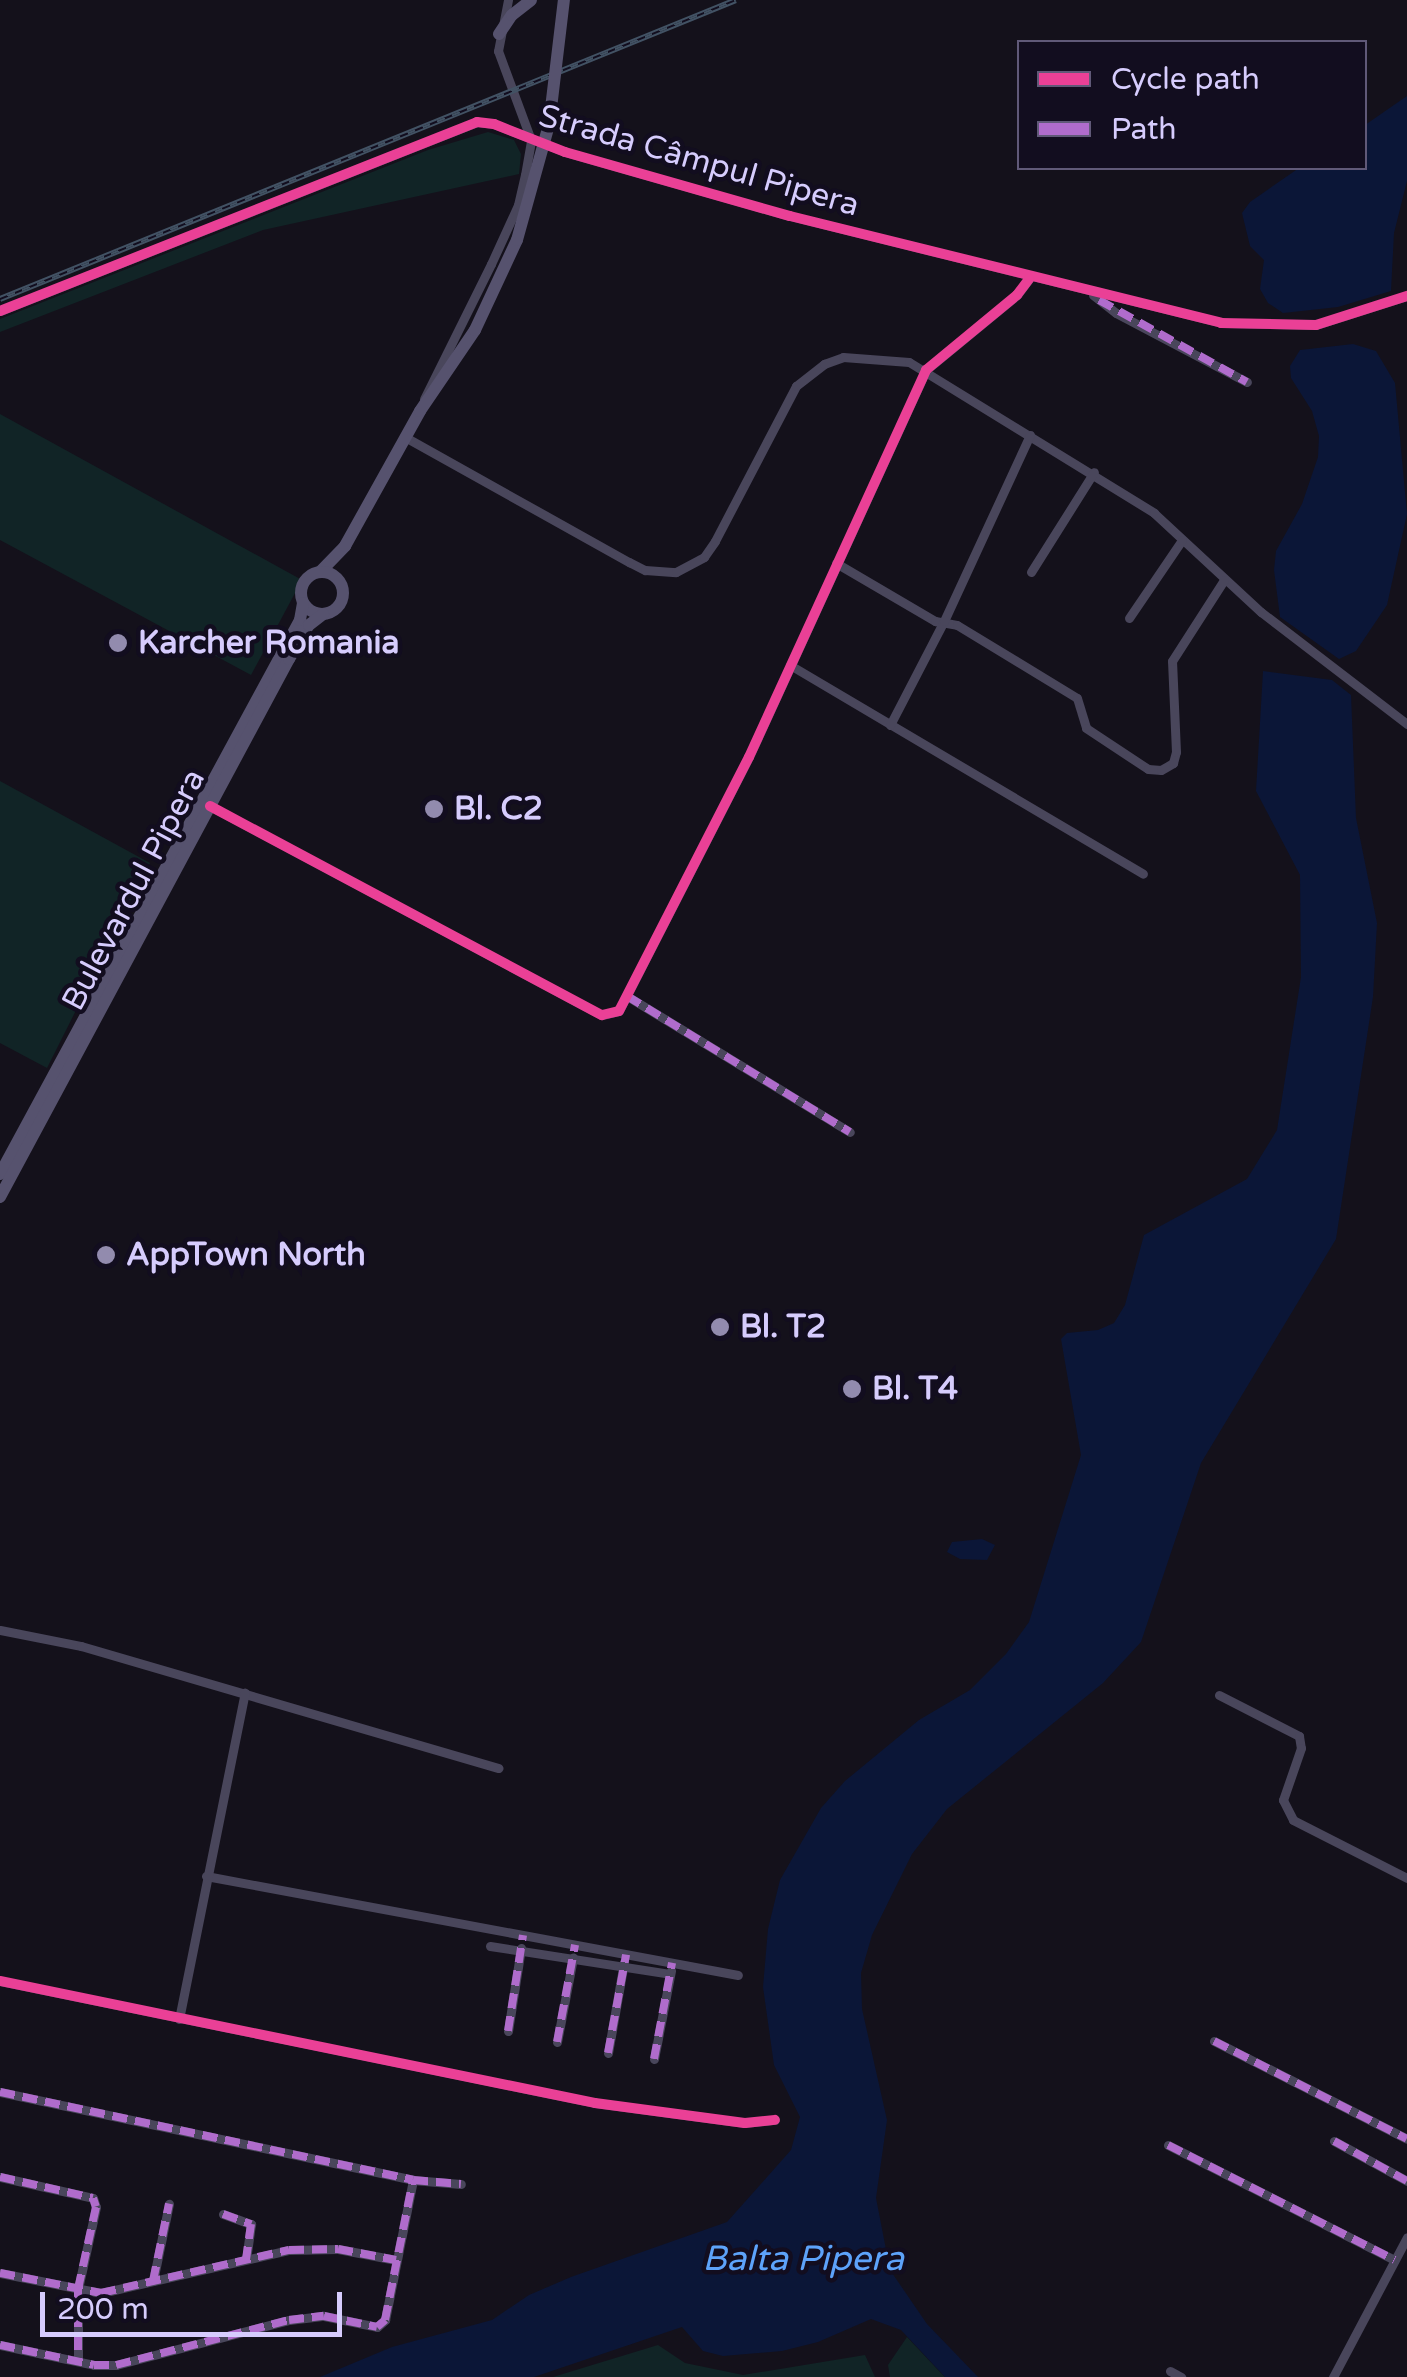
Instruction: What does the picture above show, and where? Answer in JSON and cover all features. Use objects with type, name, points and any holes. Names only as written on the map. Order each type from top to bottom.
[{"type":"main road","points":[[500,34],[512,15],[531,0]]},
{"type":"main road","points":[[345,546],[302,585],[303,603],[324,614],[342,600],[337,578],[345,546],[420,410],[475,330],[517,240],[549,125],[564,0]]},
{"type":"main road","points":[[320,572],[337,578]]},
{"type":"main road","name":"Bulevardul Pipera","points":[[0,1174],[300,620],[303,603]]},
{"type":"main road","name":"Bulevardul Pipera","points":[[0,1197],[309,625],[324,614]]},
{"type":"street","points":[[420,410],[434,371],[518,205],[532,140],[500,61],[500,34],[508,0]]},
{"type":"street","name":"Strada Câmpul Pipera","points":[[0,311],[468,124],[494,124],[532,140],[790,216],[1222,323],[1285,327],[1343,319],[1407,296]]},
{"type":"street","points":[[210,806],[602,1015],[619,1012],[749,757],[926,370],[1017,295],[1029,278]]},
{"type":"street","points":[[1090,293],[1116,313],[1247,382]]},
{"type":"street","points":[[404,437],[628,562],[645,570],[676,572],[704,557],[715,541],[785,401],[811,373],[843,357],[890,357],[926,370],[1154,513],[1224,580],[1407,724]]},
{"type":"street","points":[[890,725],[944,621],[1030,435]]},
{"type":"street","points":[[1032,572],[1094,472]]},
{"type":"street","points":[[1129,618],[1182,540]]},
{"type":"street","points":[[836,563],[1077,698],[1086,728],[1148,769],[1161,770],[1173,763],[1176,752],[1172,662],[1224,580]]},
{"type":"street","points":[[790,666],[1143,874]]},
{"type":"street","points":[[627,996],[850,1132]]},
{"type":"street","points":[[0,1630],[80,1646],[500,1768]]},
{"type":"street","points":[[179,2019],[245,1693]]},
{"type":"street","points":[[1219,1695],[1299,1736],[1301,1748],[1283,1800],[1288,1815],[1407,1878]]},
{"type":"street","points":[[206,1876],[626,1954],[671,1969]]},
{"type":"street","points":[[508,2032],[523,1936]]},
{"type":"street","points":[[557,2042],[575,1945]]},
{"type":"street","points":[[490,1946],[624,1966],[738,1976]]},
{"type":"street","points":[[608,2053],[626,1954]]},
{"type":"street","points":[[654,2060],[671,1969]]},
{"type":"street","points":[[0,1981],[595,2102],[745,2123],[775,2120]]},
{"type":"street","points":[[1214,2041],[1407,2139]]},
{"type":"street","points":[[0,2092],[413,2180],[461,2184]]},
{"type":"street","points":[[1334,2141],[1407,2180]]},
{"type":"street","points":[[1168,2144],[1395,2260]]},
{"type":"street","points":[[0,2177],[93,2198],[96,2208],[78,2289],[78,2362]]},
{"type":"street","points":[[0,2345],[78,2362],[116,2365],[306,2317],[378,2327],[385,2320],[413,2180]]},
{"type":"street","points":[[153,2281],[169,2204]]},
{"type":"street","points":[[223,2214],[250,2224],[246,2259]]},
{"type":"street","points":[[1333,2377],[1407,2237]]},
{"type":"street","points":[[0,2273],[101,2293],[311,2248],[396,2260]]},
{"type":"street","points":[[1170,2371],[1181,2377]]},
{"type":"green space","points":[[488,132],[514,140],[521,154],[519,174],[263,230],[0,332],[0,319],[428,150]]},
{"type":"green space","points":[[0,414],[302,580],[251,675],[0,540]]},
{"type":"green space","points":[[0,781],[150,863],[47,1068],[0,1043]]},
{"type":"green space","points":[[907,2337],[945,2377],[890,2377],[888,2365]]},
{"type":"green space","points":[[658,2345],[685,2363],[743,2375],[865,2355],[875,2377],[553,2377]]},
{"type":"water","points":[[1407,96],[1407,181],[1394,233],[1391,291],[1338,307],[1283,313],[1268,303],[1260,289],[1264,260],[1250,246],[1242,213],[1250,202],[1296,170],[1367,170],[1367,124]]},
{"type":"water","points":[[1353,344],[1376,351],[1395,383],[1407,514],[1387,605],[1356,651],[1339,659],[1280,617],[1274,570],[1276,551],[1302,504],[1318,457],[1319,436],[1312,411],[1291,378],[1290,366],[1300,350]]},
{"type":"water","name":"Balta Pipera","points":[[1263,671],[1332,680],[1351,695],[1356,818],[1377,923],[1373,997],[1336,1239],[1201,1463],[1141,1642],[1103,1683],[947,1809],[912,1854],[872,1935],[861,1973],[862,2009],[887,2120],[876,2198],[890,2270],[927,2324],[978,2377],[945,2377],[901,2330],[871,2319],[818,2342],[782,2351],[723,2356],[703,2351],[682,2327],[534,2377],[320,2377],[392,2347],[492,2320],[529,2295],[571,2277],[727,2222],[791,2150],[800,2117],[774,2065],[763,1987],[768,1929],[780,1880],[821,1808],[845,1781],[919,1720],[970,1690],[1006,1654],[1029,1622],[1081,1455],[1061,1339],[1067,1333],[1098,1330],[1114,1323],[1125,1305],[1144,1235],[1247,1179],[1277,1130],[1301,977],[1300,875],[1256,791]]},
{"type":"water","points":[[982,1539],[995,1545],[987,1560],[960,1559],[947,1552],[952,1542]]},
{"type":"railway","points":[[0,299],[736,0]]},
{"type":"marked path","points":[[1099,300],[1247,382]]},
{"type":"marked path","points":[[627,996],[850,1132]]},
{"type":"marked path","points":[[508,2031],[523,1935]]},
{"type":"marked path","points":[[557,2042],[575,1945]]},
{"type":"marked path","points":[[608,2053],[626,1955]]},
{"type":"marked path","points":[[654,2059],[672,1963]]},
{"type":"marked path","points":[[1214,2041],[1407,2139]]},
{"type":"marked path","points":[[0,2092],[413,2180],[461,2184]]},
{"type":"marked path","points":[[1334,2141],[1407,2181]]},
{"type":"marked path","points":[[1168,2145],[1395,2260]]},
{"type":"marked path","points":[[0,2177],[93,2198],[96,2207],[78,2289],[78,2361]]},
{"type":"marked path","points":[[0,2345],[94,2365],[116,2365],[289,2320],[324,2316],[377,2327],[385,2320],[413,2180]]},
{"type":"marked path","points":[[153,2281],[169,2204]]},
{"type":"marked path","points":[[223,2214],[251,2224],[246,2259]]},
{"type":"marked path","points":[[0,2273],[101,2293],[289,2250],[338,2249],[396,2260]]},
{"type":"cycle path","points":[[0,311],[477,122],[494,124],[565,152],[790,216],[1221,323],[1316,325],[1407,296]]},
{"type":"cycle path","points":[[210,806],[602,1015],[619,1011],[749,757],[926,370],[1017,295],[1029,279]]},
{"type":"cycle path","points":[[0,1981],[595,2103],[745,2123],[775,2120]]},
{"type":"place","name":"Karcher Romania","points":[[118,643]]},
{"type":"place","name":"Bl. C2","points":[[434,809]]},
{"type":"place","name":"AppTown North","points":[[106,1255]]},
{"type":"place","name":"Bl. T2","points":[[720,1327]]},
{"type":"place","name":"Bl. T4","points":[[852,1389]]}]
